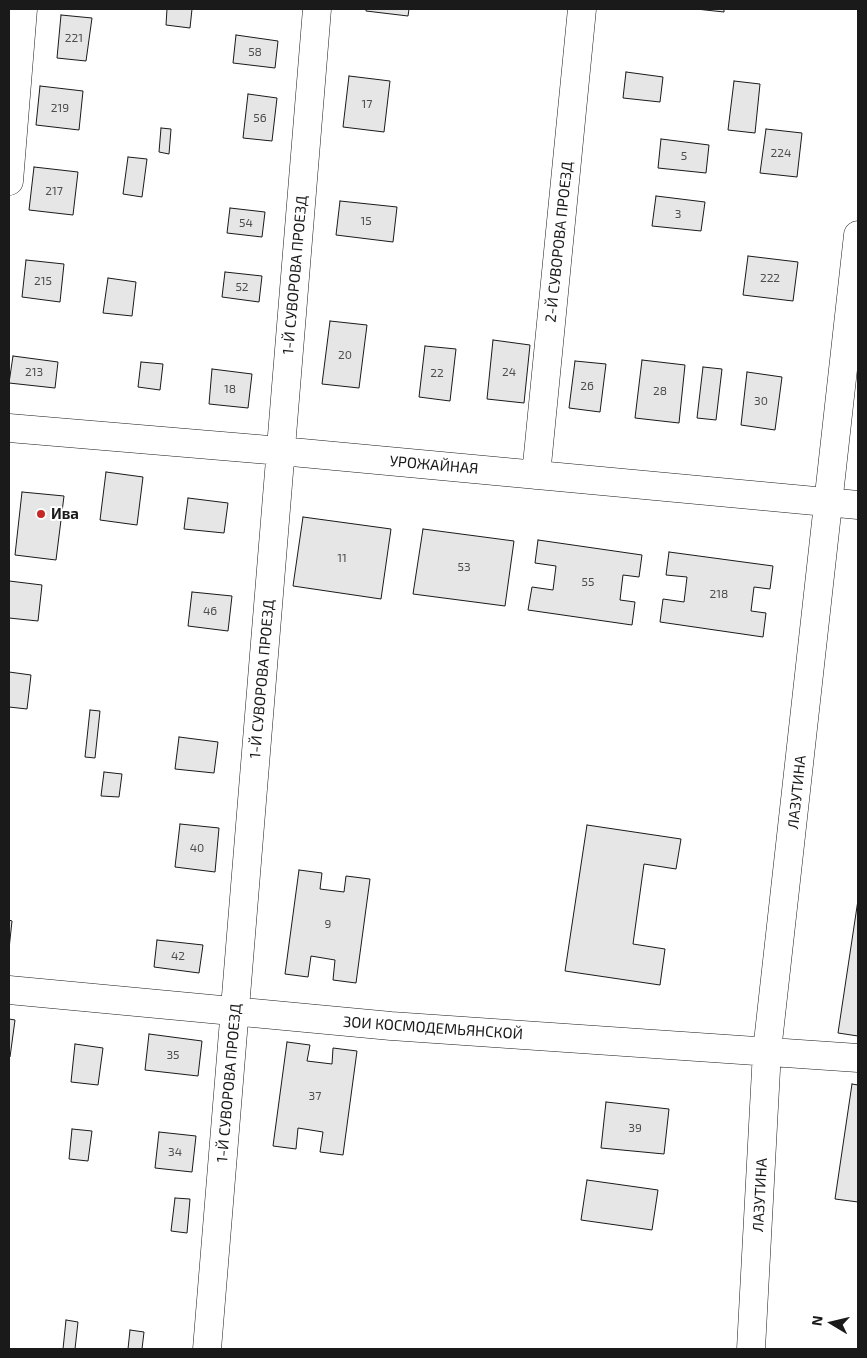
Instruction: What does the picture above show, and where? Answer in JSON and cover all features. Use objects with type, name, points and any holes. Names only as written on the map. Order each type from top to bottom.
[{"type":"street","points":[[9,181],[23,9]]},
{"type":"street","name":"1-Й СУВОРОВА ПРОЕЗД","points":[[207,1349],[317,9]]},
{"type":"street","name":"2-Й СУВОРОВА ПРОЕЗД","points":[[536,475],[582,9]]},
{"type":"street","name":"ЛАЗУТИНА","points":[[751,1349],[767,1051],[830,502],[858,235]]},
{"type":"street","name":"УРОЖАЙНАЯ","points":[[9,428],[281,451],[858,505]]},
{"type":"street","name":"ЗОИ КОСМОДЕМЬЯНСКОЙ","points":[[9,990],[391,1026],[858,1058]]},
{"type":"building","points":[[167,9],[192,9],[190,28],[166,25]]},
{"type":"building","points":[[366,9],[409,9],[408,16],[366,11]]},
{"type":"building","points":[[696,9],[724,9],[724,12]]},
{"type":"building","points":[[61,15],[92,18],[86,61],[57,58]]},
{"type":"building","points":[[236,35],[278,41],[275,68],[233,63]]},
{"type":"building","points":[[626,72],[663,77],[660,102],[623,98]]},
{"type":"building","points":[[349,76],[390,81],[384,132],[343,127]]},
{"type":"building","points":[[734,81],[760,84],[755,133],[728,130]]},
{"type":"building","points":[[40,86],[83,91],[79,130],[36,125]]},
{"type":"building","points":[[248,94],[277,98],[272,141],[243,138]]},
{"type":"building","points":[[161,128],[171,129],[169,154],[159,152]]},
{"type":"building","points":[[766,129],[802,133],[797,177],[760,173]]},
{"type":"building","points":[[661,139],[709,145],[706,173],[658,168]]},
{"type":"building","points":[[128,157],[147,159],[142,197],[123,194]]},
{"type":"building","points":[[34,167],[78,172],[73,215],[29,210]]},
{"type":"building","points":[[656,196],[705,202],[701,231],[652,226]]},
{"type":"building","points":[[340,201],[397,207],[393,242],[336,235]]},
{"type":"building","points":[[230,208],[265,212],[262,237],[227,233]]},
{"type":"building","points":[[748,256],[798,262],[793,301],[743,295]]},
{"type":"building","points":[[26,260],[64,264],[60,302],[22,297]]},
{"type":"building","points":[[225,272],[262,276],[259,302],[222,297]]},
{"type":"building","points":[[108,278],[136,282],[132,316],[103,313]]},
{"type":"building","points":[[330,321],[367,325],[359,388],[322,384]]},
{"type":"building","points":[[493,340],[530,345],[524,403],[487,399]]},
{"type":"building","points":[[425,346],[456,349],[450,401],[419,397]]},
{"type":"building","points":[[13,356],[58,362],[55,388],[9,383]]},
{"type":"building","points":[[642,360],[685,365],[679,423],[635,418]]},
{"type":"building","points":[[575,361],[606,364],[600,412],[569,408]]},
{"type":"building","points":[[141,362],[163,364],[160,390],[138,387]]},
{"type":"building","points":[[703,367],[722,369],[716,420],[697,418]]},
{"type":"building","points":[[212,369],[252,374],[248,408],[209,404]]},
{"type":"building","points":[[747,372],[782,377],[775,430],[741,425]]},
{"type":"building","points":[[106,472],[143,477],[137,525],[100,520]]},
{"type":"building","points":[[22,492],[64,496],[56,560],[15,555]]},
{"type":"building","points":[[188,498],[228,503],[224,533],[184,529]]},
{"type":"building","points":[[303,517],[391,529],[381,599],[293,586]]},
{"type":"building","points":[[423,529],[514,541],[505,606],[413,594]]},
{"type":"building","points":[[538,540],[642,555],[639,577],[623,575],[620,600],[635,602],[632,625],[528,610],[532,587],[553,590],[556,566],[535,563]]},
{"type":"building","points":[[669,552],[773,566],[770,589],[754,587],[751,611],[766,613],[763,637],[660,622],[663,599],[684,602],[687,577],[666,575]]},
{"type":"building","points":[[9,581],[42,585],[38,621],[9,618]]},
{"type":"building","points":[[192,592],[232,596],[228,631],[188,626]]},
{"type":"building","points":[[9,672],[31,675],[27,709],[9,707]]},
{"type":"building","points":[[90,710],[100,711],[95,758],[85,757]]},
{"type":"building","points":[[179,737],[218,742],[214,773],[175,769]]},
{"type":"building","points":[[104,772],[122,774],[119,797],[101,796]]},
{"type":"building","points":[[180,824],[219,828],[215,872],[175,867]]},
{"type":"building","points":[[587,825],[681,839],[676,869],[644,864],[633,944],[665,949],[660,985],[565,971]]},
{"type":"building","points":[[299,870],[322,873],[320,889],[344,892],[346,876],[370,879],[356,983],[333,980],[335,960],[311,956],[308,977],[285,974]]},
{"type":"building","points":[[858,900],[858,1036],[838,1033]]},
{"type":"building","points":[[9,920],[12,921],[9,949]]},
{"type":"building","points":[[157,940],[203,945],[199,973],[154,967]]},
{"type":"building","points":[[9,1019],[15,1020],[10,1057],[9,1056]]},
{"type":"building","points":[[149,1034],[202,1041],[198,1076],[145,1070]]},
{"type":"building","points":[[287,1042],[310,1045],[307,1061],[332,1064],[333,1048],[357,1051],[343,1155],[320,1152],[323,1132],[298,1128],[296,1149],[273,1146]]},
{"type":"building","points":[[75,1044],[103,1048],[98,1085],[71,1082]]},
{"type":"building","points":[[852,1084],[858,1085],[858,1202],[835,1199]]},
{"type":"building","points":[[606,1102],[669,1109],[664,1154],[601,1148]]},
{"type":"building","points":[[72,1129],[92,1131],[88,1161],[69,1159]]},
{"type":"building","points":[[159,1132],[196,1136],[192,1172],[155,1168]]},
{"type":"building","points":[[587,1180],[658,1190],[652,1230],[581,1220]]},
{"type":"building","points":[[175,1198],[190,1199],[187,1233],[171,1231]]},
{"type":"building","points":[[66,1320],[78,1322],[75,1349],[63,1349]]},
{"type":"building","points":[[130,1330],[144,1332],[142,1349],[128,1349]]},
{"type":"place","name":"Ива","points":[[41,514]]}]
